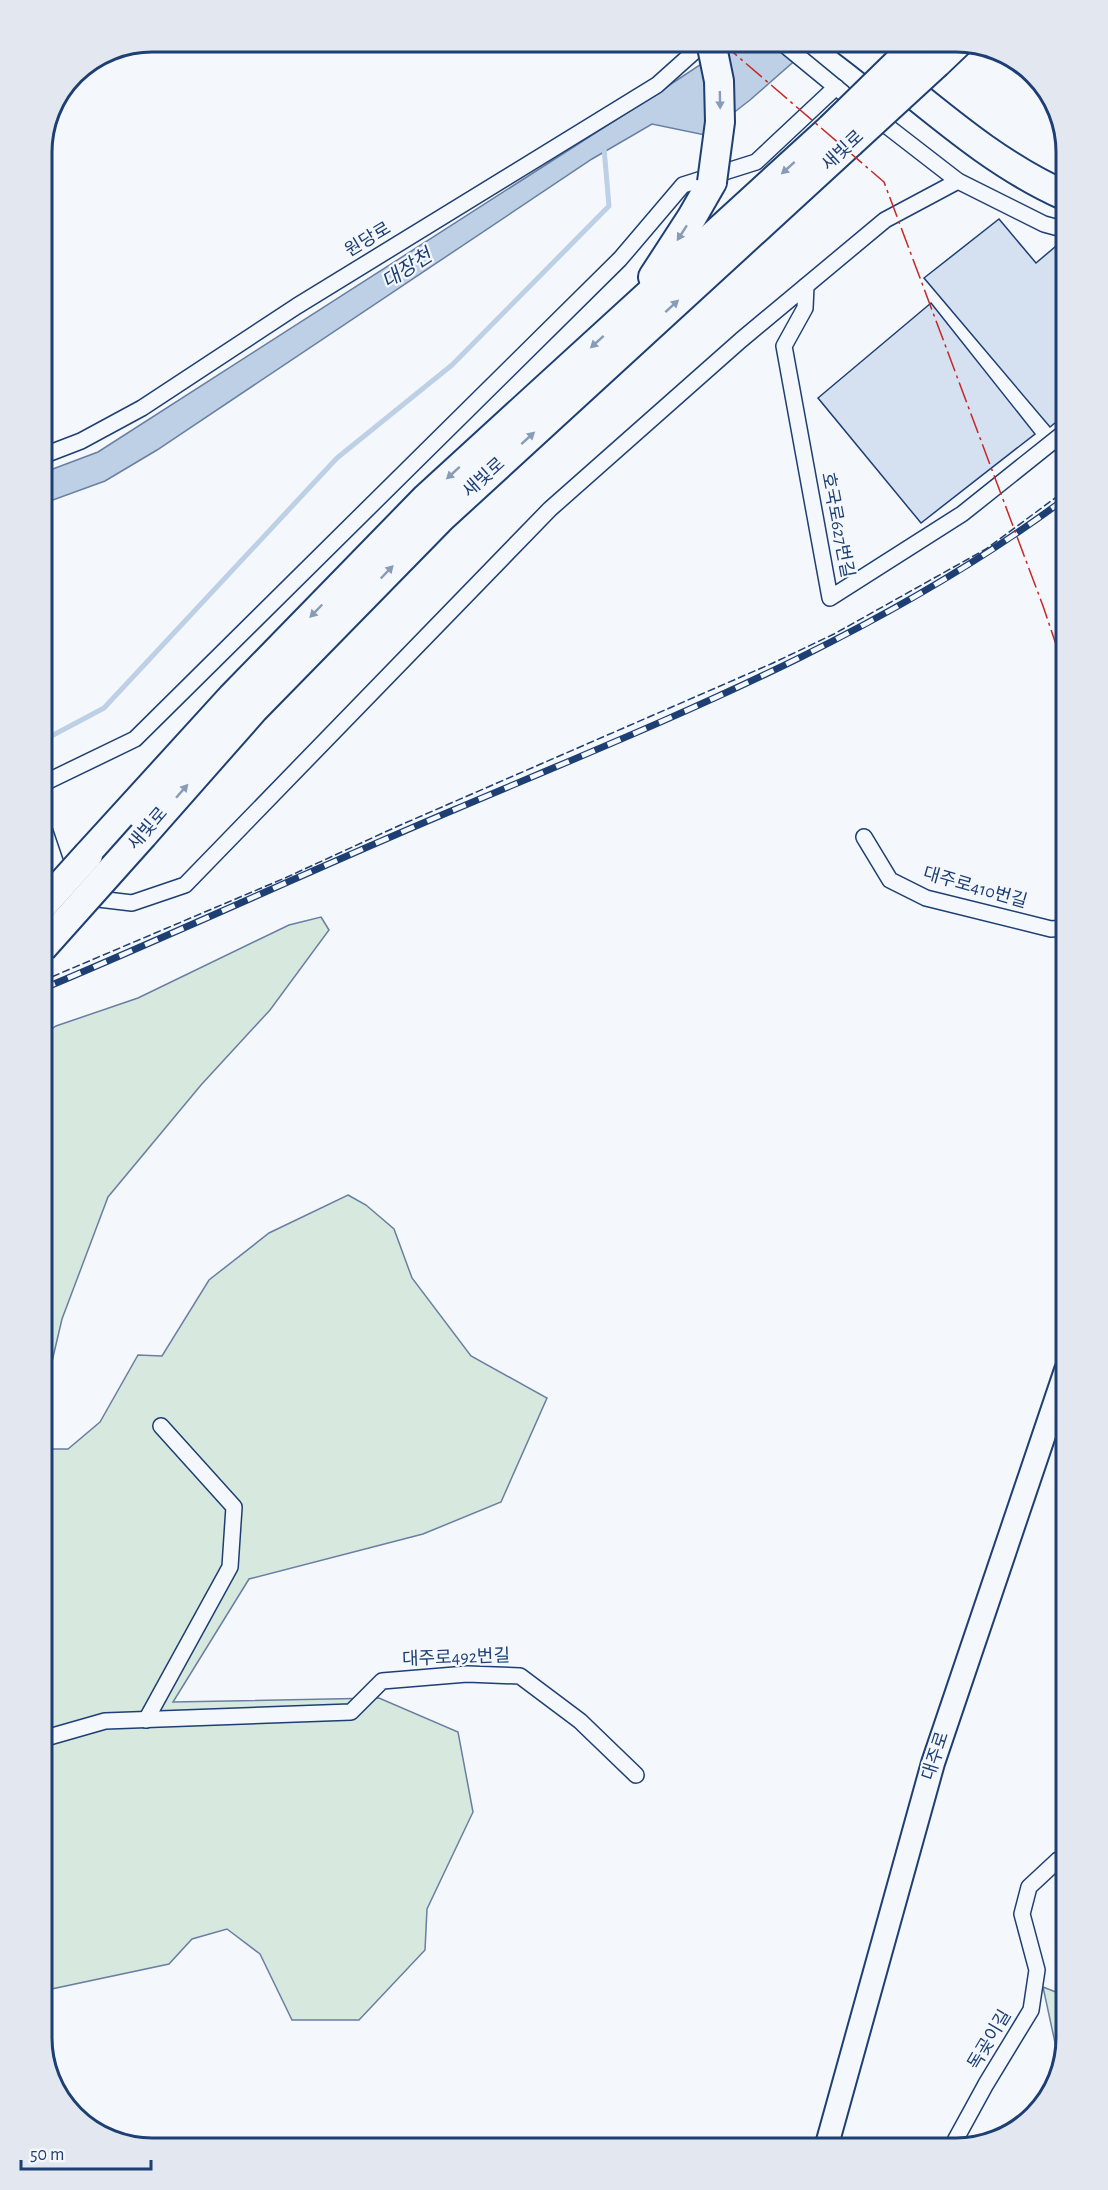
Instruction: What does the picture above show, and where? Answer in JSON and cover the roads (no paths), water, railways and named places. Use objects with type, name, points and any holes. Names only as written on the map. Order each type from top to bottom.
[{"type":"highway","points":[[630,312],[693,217],[712,182],[720,122],[719,81],[713,53]]},
{"type":"highway","name":"새빛로","points":[[53,936],[254,709],[441,518],[841,136],[921,53]]},
{"type":"highway","points":[[877,54],[986,135],[1056,177]]},
{"type":"highway","points":[[877,54],[980,147],[1056,192]]},
{"type":"highway","name":"새빛로","points":[[53,894],[232,697],[426,498],[630,312],[841,136]]},
{"type":"street","name":"원당로","points":[[53,452],[81,441],[142,408],[297,306],[657,85],[693,53]]},
{"type":"street","points":[[794,53],[958,181],[1044,224],[1056,227]]},
{"type":"street","points":[[53,778],[135,739],[620,259],[683,185],[756,162],[836,87]]},
{"type":"street","points":[[53,854],[58,870],[90,898],[132,903],[185,885],[550,509],[741,340],[885,220],[958,181]]},
{"type":"street","name":"호국로627번길","points":[[806,286],[805,308],[784,346],[830,598],[962,514],[1056,439]]},
{"type":"street","name":"대주로410번길","points":[[864,837],[890,880],[926,898],[1056,929]]},
{"type":"street","name":"대주로","points":[[829,2138],[933,1763],[1056,1400]]},
{"type":"street","points":[[146,1720],[230,1567],[234,1507],[161,1426]]},
{"type":"street","name":"대주로492번길","points":[[52,1736],[105,1721],[351,1712],[382,1681],[467,1674],[520,1676],[580,1721],[636,1774]]},
{"type":"street","name":"독곶이길","points":[[957,2138],[1031,2010],[1037,1970],[1022,1914],[1029,1887],[1056,1862]]},
{"type":"water","name":"대장천","points":[[717,53],[804,53],[750,100],[705,135],[652,124],[592,159],[157,450],[105,481],[53,500],[53,469],[98,452]]},
{"type":"waterway","points":[[53,735],[104,708],[337,458],[452,365],[609,206],[604,148]]},
{"type":"railway","points":[[53,985],[404,831],[615,742],[771,672],[922,592],[995,547],[1056,505]]}]
